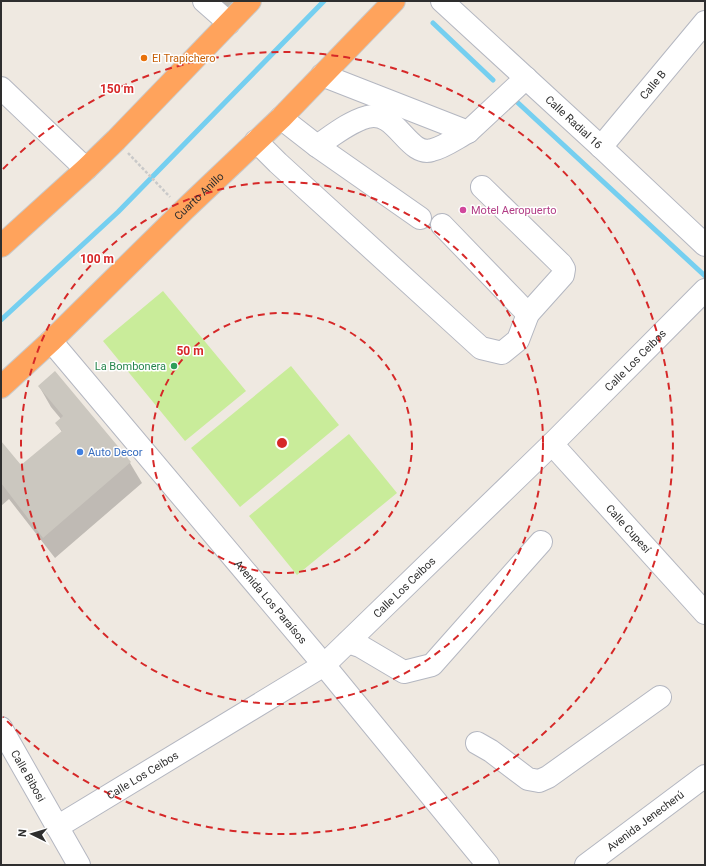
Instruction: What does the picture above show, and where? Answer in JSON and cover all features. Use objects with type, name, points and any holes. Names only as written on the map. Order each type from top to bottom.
[{"type":"highway","points":[[1,246],[86,169],[250,1]]},
{"type":"highway","name":"Cuarto Anillo","points":[[1,387],[51,341],[184,210],[281,118],[394,1]]},
{"type":"street","points":[[204,1],[229,23]]},
{"type":"street","name":"Calle Radial 16","points":[[442,1],[705,245]]},
{"type":"street","name":"Calle B","points":[[601,147],[705,22]]},
{"type":"street","points":[[322,74],[468,132]]},
{"type":"street","points":[[317,146],[346,127],[368,116],[388,120],[416,147],[424,151],[432,151],[468,132],[526,78]]},
{"type":"street","points":[[1,88],[86,169]]},
{"type":"street","points":[[281,118],[317,146],[420,218]]},
{"type":"street","points":[[256,141],[278,163],[481,348],[502,353],[518,340],[528,314],[563,275],[564,269],[561,264],[482,187]]},
{"type":"street","points":[[442,225],[528,314]]},
{"type":"street","name":"Calle Los Ceibos","points":[[58,827],[324,665],[552,444],[705,290]]},
{"type":"street","name":"Avenida Los Paraísos","points":[[51,341],[324,665],[488,865]]},
{"type":"street","name":"Calle Cupesí","points":[[552,444],[705,613]]},
{"type":"street","points":[[348,642],[360,646],[404,672],[432,665],[541,542]]},
{"type":"street","points":[[477,743],[492,751],[528,780],[539,781],[660,697]]},
{"type":"street","name":"Calle Bibosi","points":[[1,728],[79,865]]},
{"type":"street","name":"Avenida Jenecherú","points":[[586,865],[705,776]]},
{"type":"path","points":[[139,164],[159,186]]},
{"type":"green space","name":"La Bombonera","points":[[163,291],[246,391],[185,441],[103,341]]},
{"type":"green space","points":[[291,366],[339,425],[240,507],[191,448]]},
{"type":"green space","points":[[349,434],[397,493],[297,575],[249,516]]},
{"type":"building","name":"Auto Decor","points":[[55,371],[131,462],[43,538],[1,483],[1,441],[21,465],[62,431],[55,423],[63,416],[38,386]]},
{"type":"waterway","points":[[1,320],[118,212],[324,1]]},
{"type":"waterway","points":[[433,23],[493,80]]},
{"type":"waterway","points":[[516,101],[705,276]]},
{"type":"place","name":"El Trapichero","points":[[144,58]]},
{"type":"place","name":"Motel Aeropuerto","points":[[463,210]]},
{"type":"place","name":"La Bombonera","points":[[174,366]]},
{"type":"place","name":"Auto Decor","points":[[80,452]]}]
